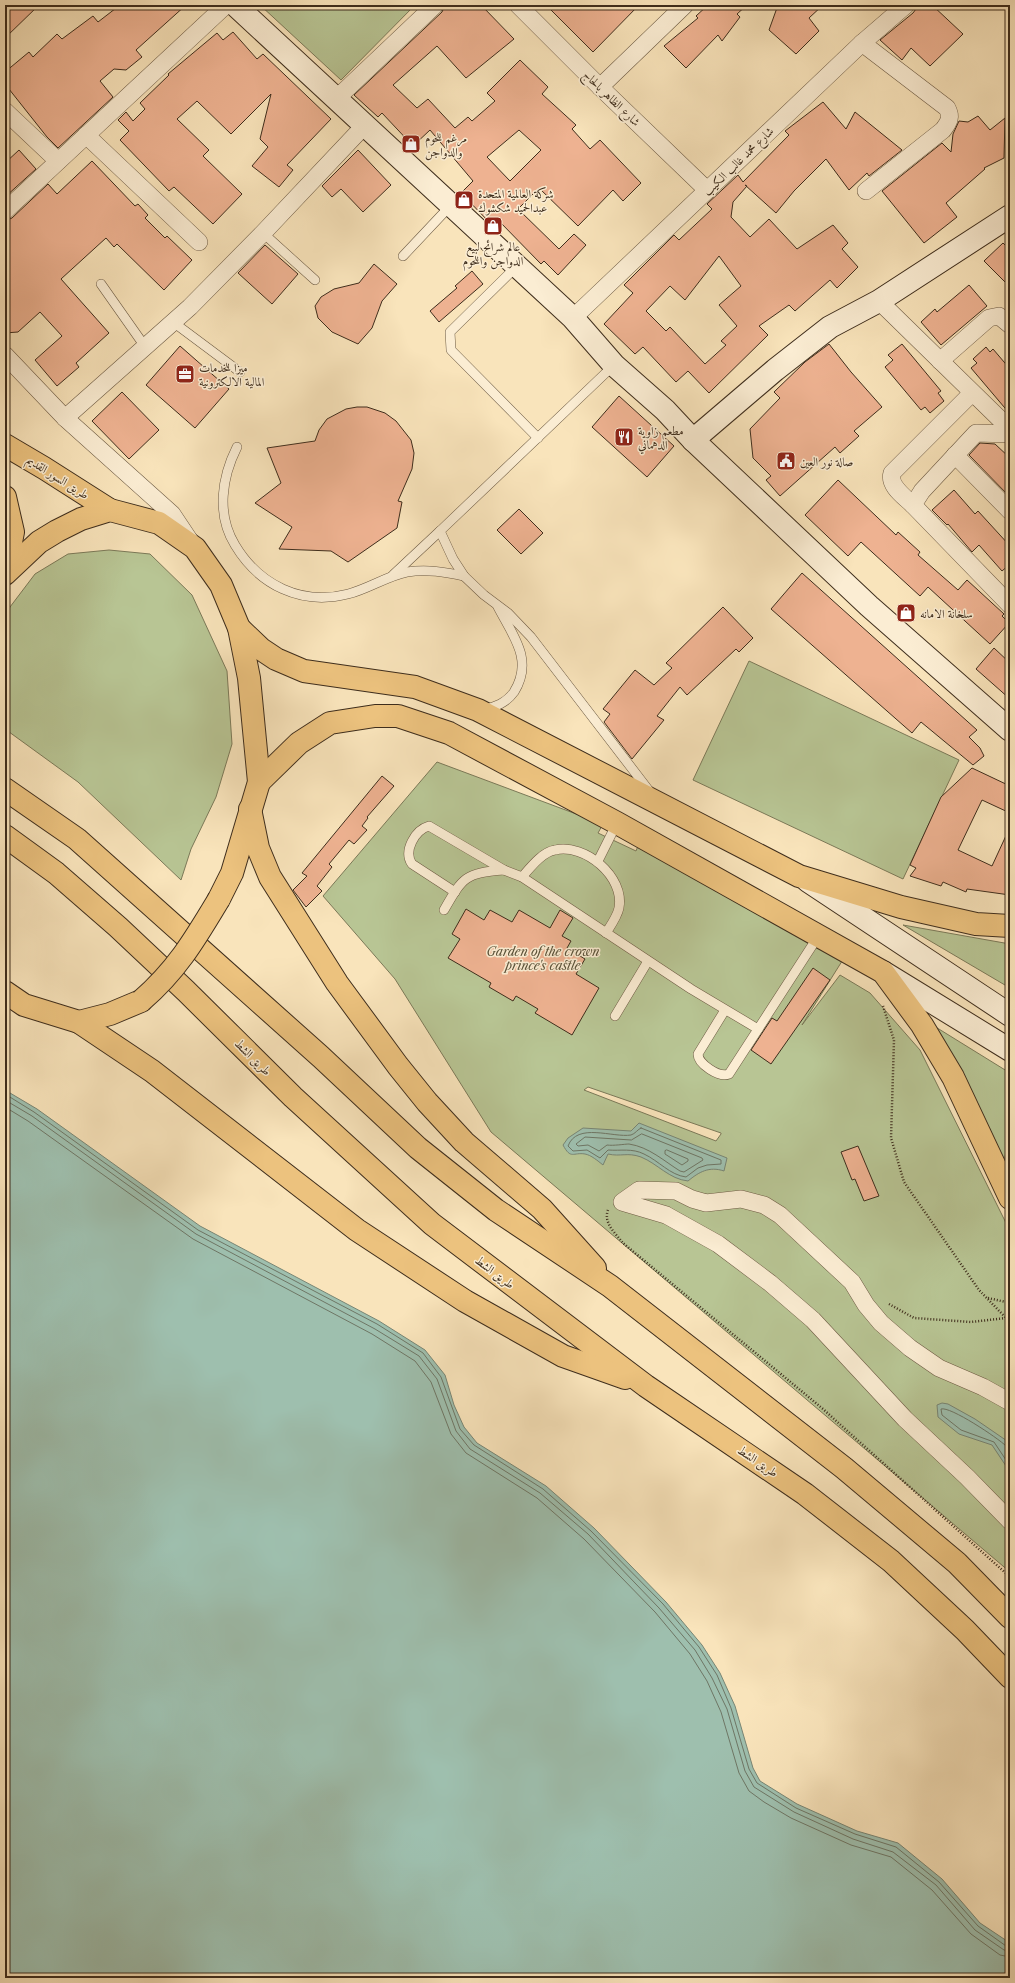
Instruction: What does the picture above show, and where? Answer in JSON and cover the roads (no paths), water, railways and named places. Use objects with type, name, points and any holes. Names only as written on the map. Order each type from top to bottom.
[{"type":"main road","name":"طريق السور القديم","points":[[5,445],[110,510]]},
{"type":"main road","points":[[5,497],[12,532],[5,573]]},
{"type":"main road","points":[[5,573],[39,542],[81,519],[110,510],[159,523],[195,548],[221,585],[239,628],[249,678],[259,782],[232,872],[219,899],[185,954],[161,984],[141,1001],[110,1014],[79,1022]]},
{"type":"main road","points":[[239,628],[261,649],[276,659],[304,671],[415,687],[478,710],[657,801],[799,876],[900,907],[976,924],[1010,926]]},
{"type":"main road","points":[[259,782],[299,743],[330,723],[375,716],[398,716],[449,733],[617,823],[883,972],[922,1025],[953,1077],[1010,1198]]},
{"type":"main road","points":[[5,789],[77,839],[315,1052],[418,1148],[496,1210],[610,1286],[844,1468],[957,1563],[1010,1617]]},
{"type":"main road","points":[[250,809],[258,848],[270,877],[338,984],[398,1066],[427,1102],[464,1142],[542,1209],[610,1286]]},
{"type":"main road","name":"طريق الشط","points":[[5,836],[56,873],[118,927],[186,991],[293,1097],[432,1224],[646,1386],[805,1494],[885,1557],[965,1630],[1010,1677]]},
{"type":"main road","points":[[5,992],[24,1005],[79,1022],[152,1071],[357,1230],[459,1297],[563,1356],[646,1386]]},
{"type":"street","points":[[5,211],[226,5]]},
{"type":"street","points":[[235,5],[573,318],[614,365],[666,410],[693,440],[869,606],[1010,730]]},
{"type":"street","points":[[336,99],[435,5]]},
{"type":"street","name":"شارع الظاهر بالحاج","points":[[518,5],[600,87],[707,190]]},
{"type":"street","points":[[600,87],[685,5]]},
{"type":"street","name":"شارع محمد غالب الكيب","points":[[573,318],[862,43],[906,5]]},
{"type":"street","points":[[862,43],[947,108],[950,115],[950,120],[943,130],[866,191]]},
{"type":"street","points":[[5,110],[58,161]]},
{"type":"street","points":[[65,418],[146,348],[173,322],[263,233],[365,125]]},
{"type":"street","points":[[86,136],[199,242]]},
{"type":"street","points":[[693,440],[775,370],[830,327],[879,301],[1010,216]]},
{"type":"street","points":[[879,301],[1010,429]]},
{"type":"street","points":[[940,361],[989,318],[999,316],[1010,325]]},
{"type":"street","points":[[5,356],[65,418],[172,514],[195,548]]},
{"type":"street","points":[[972,393],[892,473],[891,478],[893,484],[1010,605]]},
{"type":"street","points":[[913,505],[922,491],[976,433],[1010,434]]},
{"type":"street","points":[[955,455],[1010,511]]},
{"type":"street","points":[[799,876],[1010,1016]]},
{"type":"street","points":[[883,972],[1010,1050]]},
{"type":"street","points":[[1010,1402],[984,1387],[940,1368],[910,1348],[881,1323],[866,1305],[852,1282],[780,1215],[764,1205],[741,1199],[706,1203],[692,1200],[676,1192],[639,1190],[622,1202],[666,1215],[718,1244],[770,1283],[813,1320],[905,1419],[967,1477],[1010,1521]]},
{"type":"lane","points":[[403,256],[451,205]]},
{"type":"lane","points":[[263,233],[316,280]]},
{"type":"lane","points":[[517,266],[450,332],[451,350],[538,438]]},
{"type":"lane","points":[[101,284],[146,348]]},
{"type":"lane","points":[[173,322],[240,372]]},
{"type":"lane","points":[[388,579],[614,365]]},
{"type":"lane","points":[[237,446],[229,464],[224,483],[223,503],[226,523],[232,541],[243,558],[256,573],[272,584],[290,592],[310,597],[330,598],[349,594],[406,573],[424,570],[464,576]]},
{"type":"lane","points":[[440,531],[453,559],[464,576],[520,625],[531,637],[657,801]]},
{"type":"lane","points":[[478,710],[491,708],[503,703],[516,689],[523,672],[523,659],[519,646],[495,603]]},
{"type":"lane","points":[[598,861],[617,823]]},
{"type":"lane","points":[[455,892],[412,864],[408,858],[407,852],[423,828],[429,826],[504,870],[522,878],[648,961],[758,1029]]},
{"type":"lane","points":[[522,878],[540,859],[555,850],[574,851],[598,861],[606,869],[618,896],[619,908],[606,933]]},
{"type":"lane","points":[[444,910],[458,886],[472,875],[504,870]]},
{"type":"lane","points":[[725,1010],[698,1054],[698,1058],[701,1062],[721,1075],[729,1074],[819,935]]},
{"type":"lane","points":[[615,1016],[648,961]]},
{"type":"water","points":[[5,1090],[37,1109],[200,1226],[379,1321],[425,1350],[445,1375],[454,1405],[464,1427],[477,1443],[546,1486],[594,1528],[666,1602],[702,1645],[720,1673],[735,1706],[753,1768],[760,1781],[797,1804],[857,1831],[898,1843],[942,1879],[980,1923],[1010,1943],[1010,1978],[5,1978]]},
{"type":"water","points":[[639,1123],[727,1158],[724,1171],[714,1169],[704,1171],[688,1181],[681,1180],[641,1157],[608,1154],[603,1165],[587,1155],[570,1154],[563,1145],[568,1138],[583,1128],[631,1131]]},
{"type":"water","points":[[942,1403],[948,1404],[975,1419],[1010,1443],[1010,1472],[992,1445],[959,1434],[938,1417],[937,1405]]},
{"type":"place","name":"مرغم للحوم والدواجن","points":[[411,144]]},
{"type":"place","name":"شركة العالمية المتحدة عبدالحميد شكشوك","points":[[464,200]]},
{"type":"place","name":"عالم شرائح لبيع الدواجن واللحوم","points":[[493,226]]},
{"type":"place","name":"ميزا للخدمات المالية الالكترونية","points":[[185,374]]},
{"type":"place","name":"مطعم زاوية الدهماني","points":[[624,437]]},
{"type":"place","name":"صالة نور العين","points":[[786,461]]},
{"type":"place","name":"سلخانة الامانه","points":[[906,613]]},
{"type":"park label","name":"Garden of the crown prince's castle","points":[[543,958]]}]
